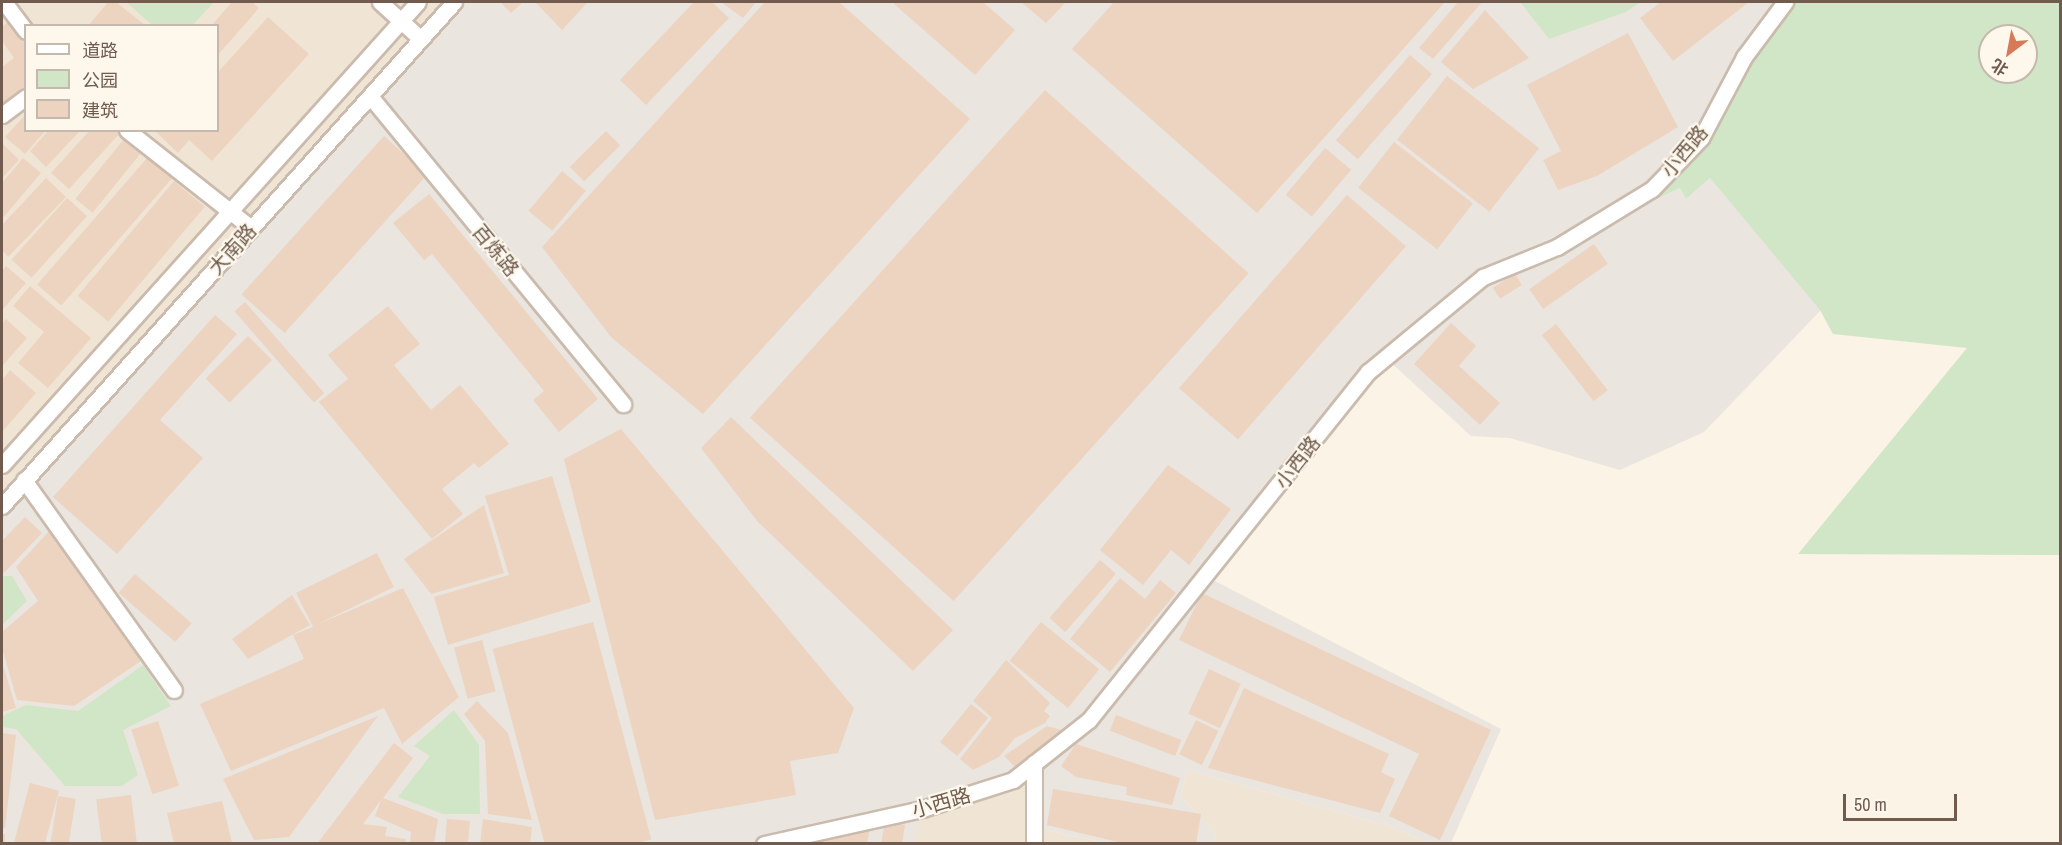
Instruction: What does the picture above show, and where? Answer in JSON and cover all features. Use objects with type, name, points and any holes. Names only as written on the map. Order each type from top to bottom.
[{"type":"street","points":[[4,2],[24,28]]},
{"type":"street","points":[[380,2],[421,39]]},
{"type":"street","name":"大南路","points":[[2,465],[418,2]]},
{"type":"street","name":"大南路","points":[[421,39],[417,44],[454,2]]},
{"type":"street","name":"小西路","points":[[764,843],[922,809],[1013,780],[1089,720],[1368,372],[1483,277],[1557,247],[1652,189],[1701,138],[1744,57],[1785,2]]},
{"type":"street","name":"大南路","points":[[2,506],[421,39]]},
{"type":"street","name":"百炼路","points":[[370,96],[623,404]]},
{"type":"street","points":[[2,115],[24,98]]},
{"type":"street","points":[[129,132],[250,228]]},
{"type":"street","points":[[24,480],[174,690]]},
{"type":"street","points":[[1034,763],[1034,843]]},
{"type":"shaded area","points":[[2,2],[454,2],[2,506]]},
{"type":"shaded area","points":[[454,2],[1785,2],[1701,138],[1652,189],[1565,243],[1680,188],[1686,199],[1710,178],[1821,310],[1704,432],[1620,470],[1510,438],[1471,436],[1386,358],[1207,577],[1501,729],[1451,843],[1428,843],[1389,826],[1187,770],[1181,797],[1216,834],[1212,843],[1106,843],[1041,829],[1043,792],[1039,772],[922,809],[915,843],[2,844],[2,506]]},
{"type":"shaded area","points":[[1187,770],[1389,826],[1428,843],[1212,843],[1216,834],[1181,797]]},
{"type":"shaded area","points":[[1039,772],[1043,792],[1041,829],[1106,843],[764,844]]},
{"type":"green space","points":[[126,2],[214,2],[194,24],[151,24]]},
{"type":"green space","points":[[1520,2],[1640,2],[1626,12],[1549,39]]},
{"type":"green space","points":[[1785,2],[2060,2],[2060,555],[1798,554],[1967,348],[1833,334],[1820,310],[1710,178],[1686,199],[1680,188],[1557,247],[1652,189],[1701,138]]},
{"type":"green space","points":[[2,576],[12,576],[27,601],[2,625]]},
{"type":"green space","points":[[143,665],[171,706],[123,730],[138,775],[122,786],[65,786],[16,729],[2,727],[2,716],[26,705],[78,711]]},
{"type":"green space","points":[[454,710],[479,745],[480,814],[443,814],[398,797],[430,756],[414,746]]},
{"type":"building","points":[[108,2],[116,2],[144,24],[90,24]]},
{"type":"building","points":[[232,2],[252,2],[259,8],[219,54],[219,24],[213,24]]},
{"type":"building","points":[[500,2],[523,2],[511,13]]},
{"type":"building","points":[[535,2],[588,2],[562,30]]},
{"type":"building","points":[[694,2],[712,2],[729,18],[646,105],[620,80]]},
{"type":"building","points":[[721,2],[756,2],[743,18]]},
{"type":"building","points":[[765,2],[839,2],[970,119],[703,414],[611,337],[542,247]]},
{"type":"building","points":[[892,2],[983,2],[1015,30],[975,75]]},
{"type":"building","points":[[1021,2],[1066,2],[1046,23]]},
{"type":"building","points":[[1114,2],[1445,2],[1257,213],[1072,49]]},
{"type":"building","points":[[1458,2],[1482,2],[1433,59],[1419,48]]},
{"type":"building","points":[[1661,2],[1749,2],[1673,61],[1640,18]]},
{"type":"building","points":[[1485,10],[1529,58],[1473,89],[1441,62]]},
{"type":"building","points":[[268,17],[309,54],[212,161],[189,140],[178,153],[156,132],[219,132],[219,71]]},
{"type":"building","points":[[10,20],[24,38],[24,88],[2,105],[2,67],[14,58],[2,41],[2,27]]},
{"type":"building","points":[[1628,33],[1678,127],[1597,176],[1558,190],[1543,160],[1561,151],[1527,85]]},
{"type":"building","points":[[1410,55],[1432,74],[1358,159],[1336,140]]},
{"type":"building","points":[[1447,76],[1539,148],[1489,212],[1397,140]]},
{"type":"building","points":[[1045,90],[1249,273],[954,601],[750,418]]},
{"type":"building","points":[[24,116],[24,132],[44,132],[25,154],[5,137]]},
{"type":"building","points":[[606,131],[620,145],[584,181],[570,167]]},
{"type":"building","points":[[47,132],[79,132],[46,167],[30,151]]},
{"type":"building","points":[[88,132],[121,132],[69,189],[51,173]]},
{"type":"building","points":[[384,136],[427,175],[285,333],[241,294]]},
{"type":"building","points":[[124,139],[141,153],[93,213],[76,199]]},
{"type":"building","points":[[1394,142],[1473,204],[1437,249],[1358,188]]},
{"type":"building","points":[[2,143],[19,160],[2,178]]},
{"type":"building","points":[[1325,148],[1351,170],[1312,217],[1286,195]]},
{"type":"building","points":[[148,157],[172,178],[61,306],[37,285]]},
{"type":"building","points":[[23,158],[41,173],[2,219],[2,183]]},
{"type":"building","points":[[562,171],[586,191],[552,231],[529,211]]},
{"type":"building","points":[[46,178],[66,197],[8,257],[2,250],[2,225]]},
{"type":"building","points":[[174,181],[205,207],[108,322],[78,296]]},
{"type":"building","points":[[429,194],[598,399],[559,432],[533,400],[544,391],[432,254],[424,260],[393,223]]},
{"type":"building","points":[[1347,195],[1406,246],[1238,439],[1179,388]]},
{"type":"building","points":[[67,198],[87,216],[32,278],[11,260]]},
{"type":"building","points":[[1594,244],[1608,264],[1543,309],[1529,289]]},
{"type":"building","points":[[6,266],[26,283],[2,310],[2,271]]},
{"type":"building","points":[[1515,274],[1522,285],[1500,299],[1493,288]]},
{"type":"building","points":[[30,286],[91,338],[48,388],[18,363],[44,332],[13,306]]},
{"type":"building","points":[[245,302],[324,393],[314,403],[234,311]]},
{"type":"building","points":[[388,306],[420,344],[394,365],[431,410],[460,385],[509,444],[479,468],[474,463],[442,489],[463,514],[432,539],[319,402],[348,379],[328,355]]},
{"type":"building","points":[[215,315],[237,334],[160,420],[203,458],[117,554],[53,497]]},
{"type":"building","points":[[6,319],[27,338],[2,366],[2,323]]},
{"type":"building","points":[[1451,323],[1476,346],[1459,366],[1500,403],[1480,425],[1414,364]]},
{"type":"building","points":[[1556,324],[1608,390],[1594,401],[1542,335]]},
{"type":"building","points":[[248,336],[272,360],[230,402],[206,378]]},
{"type":"building","points":[[10,370],[36,393],[2,432],[2,380]]},
{"type":"building","points":[[731,417],[953,630],[913,671],[758,522],[701,448]]},
{"type":"building","points":[[621,429],[854,708],[838,753],[790,761],[796,795],[655,820],[564,459]]},
{"type":"building","points":[[1168,465],[1231,509],[1189,565],[1171,550],[1143,585],[1100,550]]},
{"type":"building","points":[[552,476],[591,602],[448,645],[434,597],[509,575],[485,496]]},
{"type":"building","points":[[484,505],[504,573],[431,594],[404,559]]},
{"type":"building","points":[[25,517],[42,533],[2,575],[2,541]]},
{"type":"building","points":[[52,528],[141,661],[74,706],[17,700],[2,648],[2,632],[38,601],[16,567]]},
{"type":"building","points":[[377,553],[394,587],[316,625],[403,588],[459,697],[402,744],[384,708],[231,771],[200,704],[304,659],[293,635],[313,627],[296,593]]},
{"type":"building","points":[[1100,560],[1116,574],[1065,632],[1049,618]]},
{"type":"building","points":[[135,574],[192,623],[175,642],[119,593]]},
{"type":"building","points":[[1120,578],[1145,599],[1160,580],[1176,593],[1110,672],[1070,639]]},
{"type":"building","points":[[1202,593],[1491,730],[1440,840],[1389,816],[1419,754],[1179,640]]},
{"type":"building","points":[[292,595],[310,625],[248,659],[232,639]]},
{"type":"building","points":[[593,622],[651,839],[634,844],[545,844],[493,649]]},
{"type":"building","points":[[1041,622],[1099,669],[1068,708],[1010,661]]},
{"type":"building","points":[[482,640],[496,691],[468,699],[454,648]]},
{"type":"building","points":[[1006,660],[1050,703],[1044,711],[1050,716],[1045,723],[1015,738],[999,757],[973,770],[960,759],[992,718],[973,701]]},
{"type":"building","points":[[2,662],[16,708],[2,712]]},
{"type":"building","points":[[1209,669],[1241,684],[1220,728],[1188,713]]},
{"type":"building","points":[[1244,688],[1389,754],[1381,772],[1395,779],[1380,813],[1208,768]]},
{"type":"building","points":[[477,701],[508,733],[532,820],[488,814],[485,741],[464,714]]},
{"type":"building","points":[[971,704],[988,718],[957,756],[940,742]]},
{"type":"building","points":[[1116,715],[1181,740],[1175,756],[1110,731]]},
{"type":"building","points":[[378,716],[289,837],[254,840],[223,779]]},
{"type":"building","points":[[1196,720],[1218,731],[1202,765],[1179,754]]},
{"type":"building","points":[[158,721],[179,786],[152,794],[131,730]]},
{"type":"building","points":[[1047,726],[1065,731],[1016,768],[1004,756]]},
{"type":"building","points":[[2,733],[16,735],[5,828],[2,828]]},
{"type":"building","points":[[394,743],[413,758],[383,798],[438,819],[434,844],[410,844],[411,832],[375,816],[381,800],[363,824],[387,827],[385,836],[406,839],[405,844],[317,844]]},
{"type":"building","points":[[1076,744],[1180,778],[1172,805],[1126,795],[1127,787],[1076,777],[1061,766]]},
{"type":"building","points":[[30,783],[59,791],[45,844],[14,844]]},
{"type":"building","points":[[1053,789],[1201,814],[1196,844],[1126,844],[1047,825]]},
{"type":"building","points":[[131,795],[137,844],[102,844],[96,799]]},
{"type":"building","points":[[58,796],[76,799],[69,844],[50,844]]},
{"type":"building","points":[[222,801],[232,843],[174,844],[167,813]]},
{"type":"building","points":[[447,819],[470,821],[468,844],[445,844]]},
{"type":"building","points":[[483,819],[532,827],[530,844],[480,844]]},
{"type":"building","points":[[885,821],[905,825],[902,844],[881,844]]},
{"type":"building","points":[[870,828],[867,844],[797,844]]},
{"type":"building","points":[[2,834],[5,834],[5,844],[2,844]]}]
